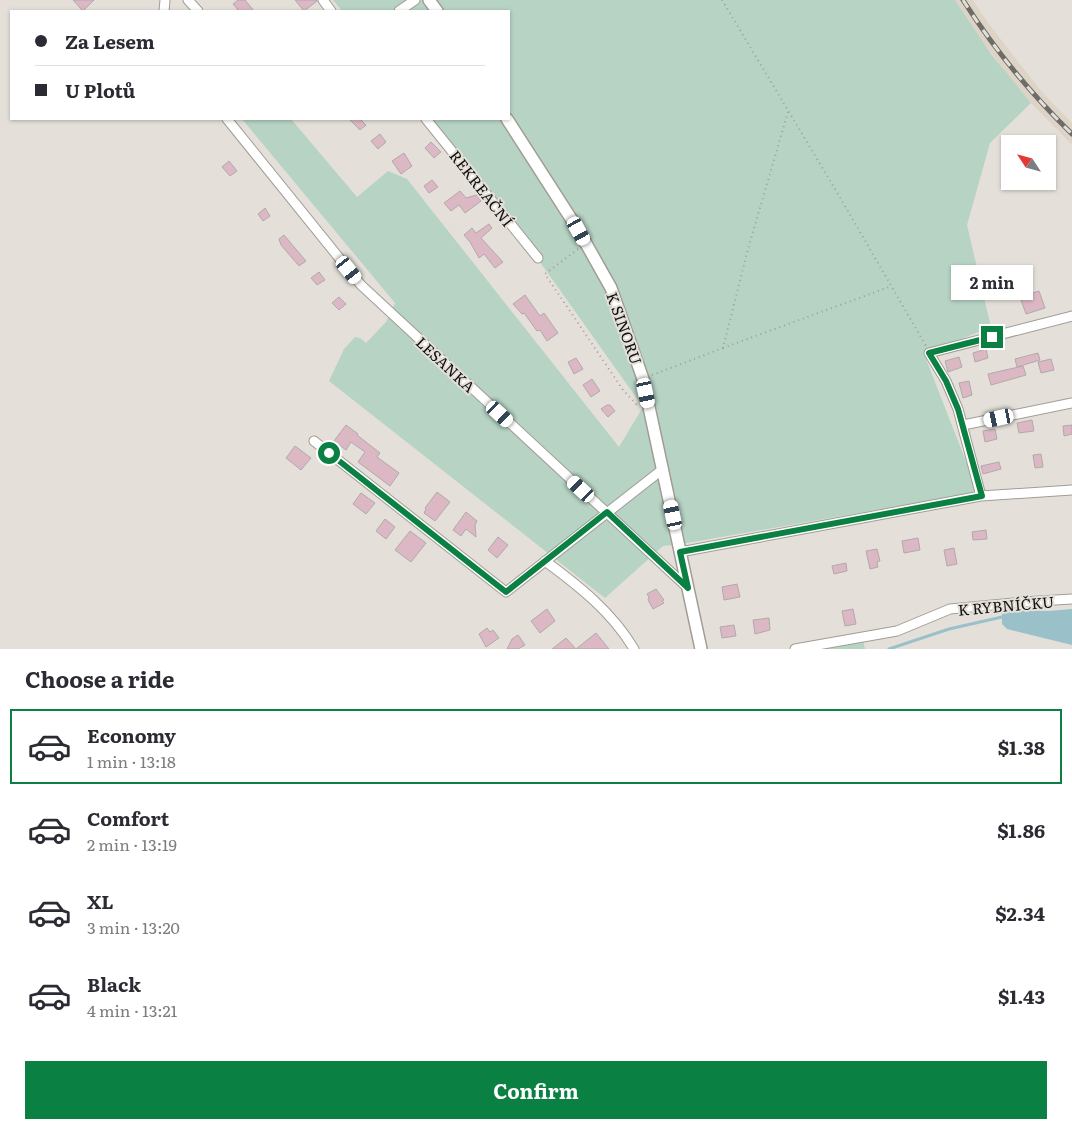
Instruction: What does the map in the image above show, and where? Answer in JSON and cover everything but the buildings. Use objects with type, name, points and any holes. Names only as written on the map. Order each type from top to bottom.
[{"type":"street","points":[[188,0],[197,10]]},
{"type":"street","points":[[400,10],[415,0]]},
{"type":"street","name":"LESANKA","points":[[228,120],[361,285],[688,588]]},
{"type":"street","name":"REKREAČNÍ","points":[[427,120],[538,258]]},
{"type":"street","name":"K SINORU","points":[[508,120],[586,244],[611,288],[643,379],[701,649]]},
{"type":"street","points":[[982,496],[963,426],[946,381],[929,353],[1072,316]]},
{"type":"street","points":[[963,426],[1072,403]]},
{"type":"street","points":[[314,441],[506,592],[663,469]]},
{"type":"street","points":[[680,552],[982,496],[1072,490]]},
{"type":"street","points":[[545,561],[588,594],[624,632],[634,649]]},
{"type":"street","name":"K RYBNÍČKU","points":[[795,649],[897,631],[950,609],[1072,599]]},
{"type":"path","points":[[722,0],[929,353]]},
{"type":"path","points":[[723,348],[748,249],[788,111]]},
{"type":"path","points":[[586,244],[545,274],[623,390],[641,409]]},
{"type":"path","points":[[643,379],[890,286]]},
{"type":"shaded area","points":[[955,0],[973,0],[986,20],[1042,92],[1072,123],[1072,145],[1031,103],[1010,78],[973,29]]},
{"type":"green space","points":[[333,0],[955,0],[991,54],[1031,103],[990,143],[967,225],[991,327],[924,354],[978,492],[663,546],[605,598],[329,381],[344,349],[355,337],[360,338],[366,343],[386,322],[395,303],[243,120],[292,120],[357,197],[388,171],[407,179],[619,447],[643,407],[498,203],[431,120],[510,120],[510,10],[341,10]]},
{"type":"green space","points":[[863,640],[865,649],[814,649]]},
{"type":"water","points":[[1072,609],[1072,645],[1007,629],[1002,624],[1002,614],[1010,610],[1048,611]]},
{"type":"waterway","points":[[889,649],[949,629],[1002,617],[1006,618]]},
{"type":"railway","points":[[963,0],[987,36],[1014,70],[1072,134]]},
{"type":"route","points":[[329,453],[506,592],[607,512],[688,588],[680,552],[982,496],[958,409],[946,381],[929,353],[992,337]]}]
